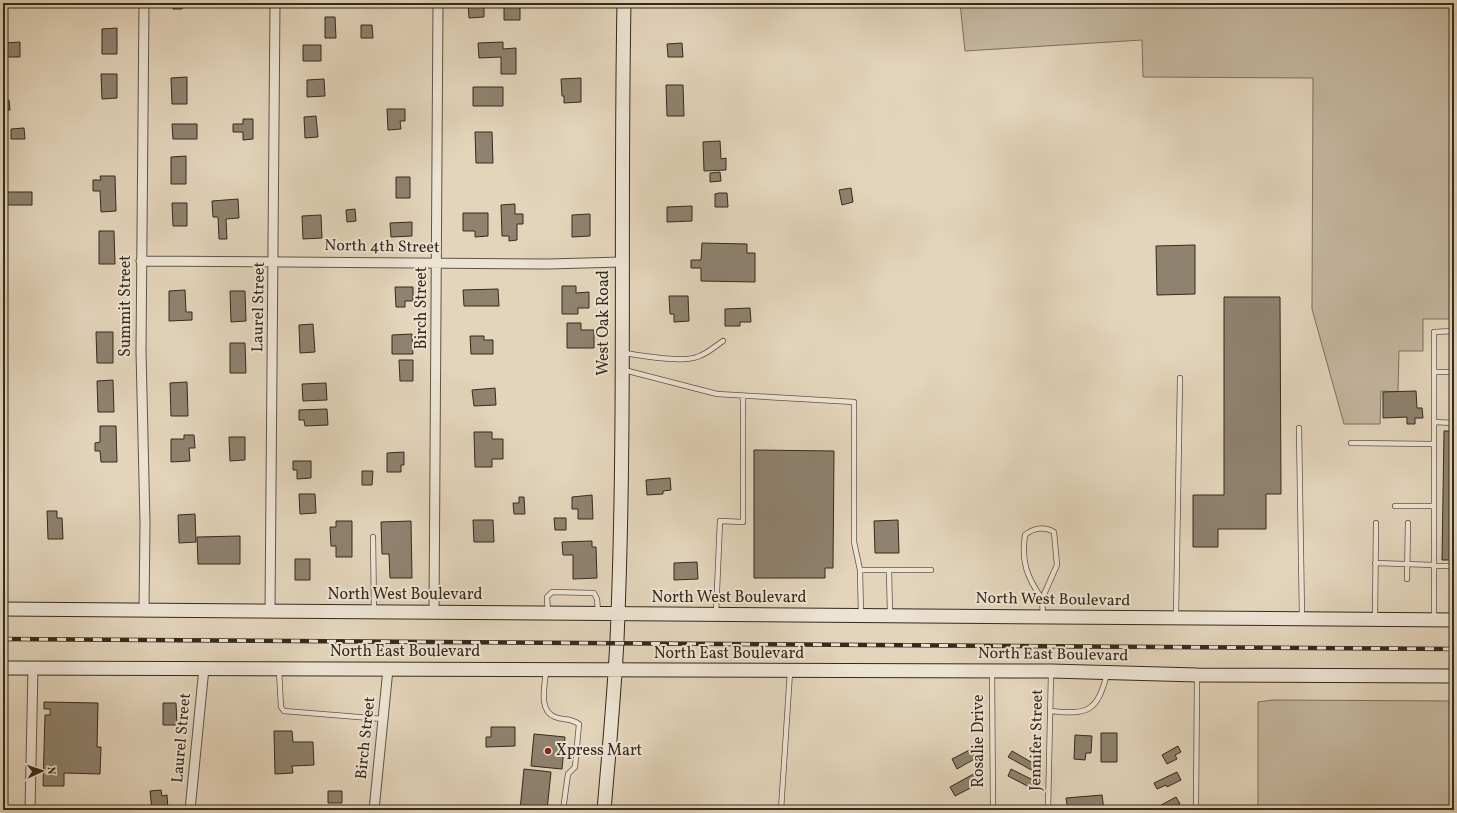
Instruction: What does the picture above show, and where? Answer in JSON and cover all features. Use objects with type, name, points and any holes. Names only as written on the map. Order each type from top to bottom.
[{"type":"main road","name":"West Oak Road","points":[[604,810],[618,614],[624,3]]},
{"type":"main road","name":"North West Boulevard","points":[[3,609],[1454,620]]},
{"type":"main road","name":"North East Boulevard","points":[[3,668],[1051,671],[1197,675],[1454,676]]},
{"type":"street","name":"Summit Street","points":[[144,3],[141,351],[145,523],[144,610]]},
{"type":"street","name":"Laurel Street","points":[[270,611],[276,3]]},
{"type":"street","name":"Birch Street","points":[[434,613],[438,3]]},
{"type":"street","name":"North 4th Street","points":[[142,261],[548,264],[621,262]]},
{"type":"street","points":[[30,810],[33,668]]},
{"type":"street","name":"Laurel Street","points":[[190,810],[204,668]]},
{"type":"street","name":"Birch Street","points":[[374,810],[388,669]]},
{"type":"lane","points":[[1434,620],[1434,332],[1454,331]]},
{"type":"lane","points":[[621,353],[680,359],[695,358],[710,351],[723,341]]},
{"type":"lane","points":[[621,369],[717,394],[854,402],[854,542],[860,570],[861,616]]},
{"type":"lane","points":[[1434,372],[1454,372]]},
{"type":"lane","points":[[1176,618],[1180,378]]},
{"type":"lane","points":[[716,614],[720,522],[743,522],[743,396]]},
{"type":"lane","points":[[1434,422],[1454,423]]},
{"type":"lane","points":[[1299,428],[1302,619]]},
{"type":"lane","points":[[1351,443],[1434,444]]},
{"type":"lane","points":[[1395,506],[1434,506]]},
{"type":"lane","points":[[1375,620],[1376,523]]},
{"type":"lane","points":[[1408,524],[1408,579]]},
{"type":"lane","points":[[1042,599],[1032,584],[1026,570],[1023,547],[1025,535],[1032,529],[1050,529],[1054,532],[1057,565],[1042,599],[1043,617]]},
{"type":"lane","points":[[374,537],[374,612]]},
{"type":"lane","points":[[1375,563],[1454,566]]},
{"type":"lane","points":[[860,570],[930,570]]},
{"type":"lane","points":[[889,570],[890,616]]},
{"type":"lane","points":[[548,614],[546,602],[547,597],[552,592],[586,592],[594,593],[597,599],[598,614]]},
{"type":"lane","points":[[279,669],[281,706],[284,711],[383,718]]},
{"type":"lane","points":[[546,670],[544,704],[547,711],[555,717],[572,719],[579,724],[576,767],[568,774],[563,810]]},
{"type":"lane","points":[[781,810],[790,671]]},
{"type":"lane","name":"Rosalie Drive","points":[[992,671],[993,810]]},
{"type":"lane","name":"Jennifer Street","points":[[1048,810],[1051,671]]},
{"type":"lane","points":[[1050,711],[1081,712],[1092,708],[1103,690],[1108,673]]},
{"type":"lane","points":[[1196,810],[1197,675]]},
{"type":"shaded area","points":[[960,3],[1454,3],[1454,319],[1423,319],[1423,351],[1399,351],[1398,392],[1381,391],[1380,424],[1344,424],[1312,309],[1313,78],[1143,77],[1142,40],[965,51]]},
{"type":"shaded area","points":[[1273,700],[1454,701],[1454,810],[1258,810],[1258,702]]},
{"type":"building","points":[[173,3],[182,3],[182,9],[173,9]]},
{"type":"building","points":[[468,3],[484,3],[484,17],[469,18]]},
{"type":"building","points":[[504,3],[520,3],[520,20],[504,20]]},
{"type":"building","points":[[325,17],[335,17],[336,38],[325,38]]},
{"type":"building","points":[[361,25],[372,25],[373,38],[361,38]]},
{"type":"building","points":[[117,28],[117,54],[102,54],[102,29]]},
{"type":"building","points":[[20,42],[20,57],[5,57],[4,43]]},
{"type":"building","points":[[503,42],[503,49],[516,48],[516,74],[501,74],[501,57],[479,58],[478,43]]},
{"type":"building","points":[[682,43],[683,57],[668,57],[667,44]]},
{"type":"building","points":[[303,45],[321,45],[321,61],[303,61]]},
{"type":"building","points":[[101,74],[117,74],[117,98],[102,99]]},
{"type":"building","points":[[187,77],[187,104],[172,104],[171,78]]},
{"type":"building","points":[[581,78],[581,102],[564,103],[561,79]]},
{"type":"building","points":[[324,79],[325,96],[307,97],[307,80]]},
{"type":"building","points":[[666,85],[683,85],[684,116],[667,116]]},
{"type":"building","points":[[473,87],[503,87],[503,106],[473,106]]},
{"type":"building","points":[[3,100],[9,100],[10,110],[3,110]]},
{"type":"building","points":[[387,109],[405,109],[405,121],[400,121],[401,129],[388,130]]},
{"type":"building","points":[[316,116],[318,137],[305,138],[304,117]]},
{"type":"building","points":[[243,119],[253,119],[253,139],[243,140],[243,132],[233,132],[233,124],[243,124]]},
{"type":"building","points":[[172,124],[197,124],[197,139],[173,139]]},
{"type":"building","points":[[24,128],[25,139],[11,139],[11,129]]},
{"type":"building","points":[[475,132],[492,132],[493,163],[476,163]]},
{"type":"building","points":[[720,141],[721,159],[726,158],[726,170],[704,171],[703,142]]},
{"type":"building","points":[[186,156],[186,184],[171,184],[171,157]]},
{"type":"building","points":[[720,172],[721,181],[710,182],[710,173]]},
{"type":"building","points":[[100,176],[115,176],[116,211],[101,212],[100,191],[93,191],[93,180],[101,180]]},
{"type":"building","points":[[396,177],[410,177],[410,198],[396,198]]},
{"type":"building","points":[[851,188],[853,202],[842,205],[839,190]]},
{"type":"building","points":[[3,192],[32,192],[32,205],[3,205]]},
{"type":"building","points":[[727,193],[728,207],[715,207],[715,194]]},
{"type":"building","points":[[238,199],[239,218],[226,219],[227,239],[219,239],[218,217],[213,217],[212,201]]},
{"type":"building","points":[[172,203],[187,203],[187,226],[173,226]]},
{"type":"building","points":[[515,204],[515,214],[523,214],[523,224],[517,224],[517,240],[509,241],[509,236],[502,236],[501,205]]},
{"type":"building","points":[[692,206],[692,221],[667,222],[667,207]]},
{"type":"building","points":[[355,209],[356,221],[347,222],[346,210]]},
{"type":"building","points":[[463,213],[488,213],[488,236],[475,237],[475,231],[463,231]]},
{"type":"building","points":[[590,214],[590,236],[572,237],[572,215]]},
{"type":"building","points":[[321,215],[322,238],[303,239],[302,216]]},
{"type":"building","points":[[412,222],[412,236],[391,237],[390,223]]},
{"type":"building","points":[[99,231],[114,231],[115,264],[99,264]]},
{"type":"building","points":[[702,243],[747,244],[747,253],[755,253],[755,282],[701,281],[701,268],[691,268],[691,260],[701,260]]},
{"type":"building","points":[[1195,245],[1195,294],[1157,295],[1156,246]]},
{"type":"building","points":[[562,286],[576,286],[576,293],[589,292],[589,308],[578,308],[578,314],[562,314]]},
{"type":"building","points":[[395,287],[413,287],[413,301],[405,301],[405,307],[396,307]]},
{"type":"building","points":[[498,289],[499,306],[464,306],[463,290]]},
{"type":"building","points":[[185,290],[186,312],[192,312],[192,320],[169,321],[169,291]]},
{"type":"building","points":[[230,291],[245,291],[246,321],[231,322]]},
{"type":"building","points":[[669,296],[688,296],[689,321],[674,322],[674,314],[670,314]]},
{"type":"building","points":[[1224,297],[1280,297],[1281,494],[1266,494],[1266,529],[1218,529],[1218,547],[1193,547],[1193,495],[1224,495]]},
{"type":"building","points":[[750,308],[751,322],[740,322],[740,326],[725,326],[725,309]]},
{"type":"building","points":[[567,323],[581,323],[581,330],[594,330],[594,348],[567,348]]},
{"type":"building","points":[[313,324],[315,352],[300,353],[299,325]]},
{"type":"building","points":[[96,332],[113,332],[113,363],[97,363]]},
{"type":"building","points":[[412,334],[413,354],[392,354],[392,335]]},
{"type":"building","points":[[470,336],[484,336],[484,340],[493,340],[493,354],[471,354]]},
{"type":"building","points":[[230,343],[245,343],[246,373],[230,373]]},
{"type":"building","points":[[399,360],[413,360],[413,381],[400,381]]},
{"type":"building","points":[[113,380],[114,412],[98,412],[97,381]]},
{"type":"building","points":[[187,382],[188,416],[171,416],[170,383]]},
{"type":"building","points":[[326,383],[327,400],[303,401],[302,384]]},
{"type":"building","points":[[495,388],[496,405],[474,406],[472,390]]},
{"type":"building","points":[[1416,391],[1417,408],[1422,408],[1423,418],[1415,418],[1415,424],[1407,424],[1407,417],[1383,418],[1383,392]]},
{"type":"building","points":[[327,409],[328,425],[305,426],[304,420],[299,420],[299,410]]},
{"type":"building","points":[[100,426],[116,426],[117,462],[101,462],[100,451],[95,451],[95,443],[100,442]]},
{"type":"building","points":[[1444,431],[1454,431],[1454,560],[1442,560]]},
{"type":"building","points":[[474,432],[492,432],[492,439],[503,439],[503,459],[492,459],[492,467],[475,467]]},
{"type":"building","points":[[184,435],[194,435],[195,448],[189,448],[190,461],[171,462],[171,439],[184,439]]},
{"type":"building","points":[[229,437],[245,437],[245,460],[230,461]]},
{"type":"building","points":[[754,450],[834,451],[833,568],[825,568],[825,578],[754,578]]},
{"type":"building","points":[[404,452],[404,465],[401,465],[401,472],[387,472],[387,453]]},
{"type":"building","points":[[293,461],[311,461],[311,478],[297,479],[297,470],[293,470]]},
{"type":"building","points":[[362,471],[373,471],[372,485],[362,485]]},
{"type":"building","points":[[670,478],[671,490],[663,491],[663,494],[647,495],[646,480]]},
{"type":"building","points":[[299,494],[315,494],[316,513],[300,514]]},
{"type":"building","points":[[592,495],[593,519],[578,519],[578,509],[572,509],[572,497]]},
{"type":"building","points":[[519,497],[524,497],[525,514],[514,514],[513,503],[519,503]]},
{"type":"building","points":[[47,511],[57,511],[57,518],[62,518],[63,539],[48,539]]},
{"type":"building","points":[[195,514],[196,542],[179,543],[178,515]]},
{"type":"building","points":[[554,518],[566,518],[566,530],[555,530]]},
{"type":"building","points":[[473,520],[493,520],[494,542],[474,542]]},
{"type":"building","points":[[898,520],[899,553],[875,553],[874,521]]},
{"type":"building","points":[[336,521],[352,521],[352,557],[336,557],[336,546],[331,546],[330,527],[336,527]]},
{"type":"building","points":[[411,521],[412,578],[390,578],[389,554],[382,554],[381,522]]},
{"type":"building","points":[[240,536],[240,564],[198,564],[197,537]]},
{"type":"building","points":[[592,541],[592,547],[596,547],[597,578],[573,579],[573,555],[563,555],[562,542]]},
{"type":"building","points":[[295,559],[310,559],[310,580],[295,580]]},
{"type":"building","points":[[697,562],[698,579],[674,580],[674,563]]},
{"type":"building","points":[[44,702],[98,703],[97,747],[101,747],[100,774],[64,773],[64,786],[43,786],[45,715],[50,715],[50,709],[44,709]]},
{"type":"building","points":[[163,703],[176,703],[177,725],[163,725]]},
{"type":"building","points":[[491,727],[515,727],[515,746],[486,747],[486,737],[491,737]]},
{"type":"building","points":[[274,731],[292,731],[293,742],[313,742],[314,765],[292,766],[293,773],[275,774]]},
{"type":"building","points":[[1101,733],[1117,733],[1117,762],[1101,762]]},
{"type":"building","name":"Xpress Mart","points":[[534,734],[565,737],[562,769],[531,766]]},
{"type":"building","points":[[1075,735],[1092,736],[1091,753],[1086,753],[1085,760],[1074,759]]},
{"type":"building","points":[[981,744],[985,753],[957,769],[952,759]]},
{"type":"building","points":[[1178,746],[1181,752],[1175,755],[1177,759],[1167,764],[1162,755]]},
{"type":"building","points":[[1012,751],[1038,766],[1035,772],[1008,757]]},
{"type":"building","points":[[524,769],[551,772],[547,810],[520,810]]},
{"type":"building","points":[[1011,769],[1039,783],[1035,790],[1008,776]]},
{"type":"building","points":[[979,771],[984,781],[955,796],[950,787]]},
{"type":"building","points":[[1177,772],[1181,780],[1167,787],[1166,785],[1157,789],[1154,783]]},
{"type":"building","points":[[161,790],[162,796],[167,795],[168,809],[152,810],[150,791]]},
{"type":"building","points":[[328,791],[342,791],[342,803],[328,803]]},
{"type":"building","points":[[1102,795],[1104,810],[1068,810],[1066,798]]},
{"type":"building","points":[[1176,797],[1180,804],[1168,810],[1152,810]]},
{"type":"building","points":[[52,807],[58,807],[58,810],[52,810]]},
{"type":"railway","points":[[3,639],[1454,649]]},
{"type":"place","name":"Xpress Mart","points":[[548,751]]}]
